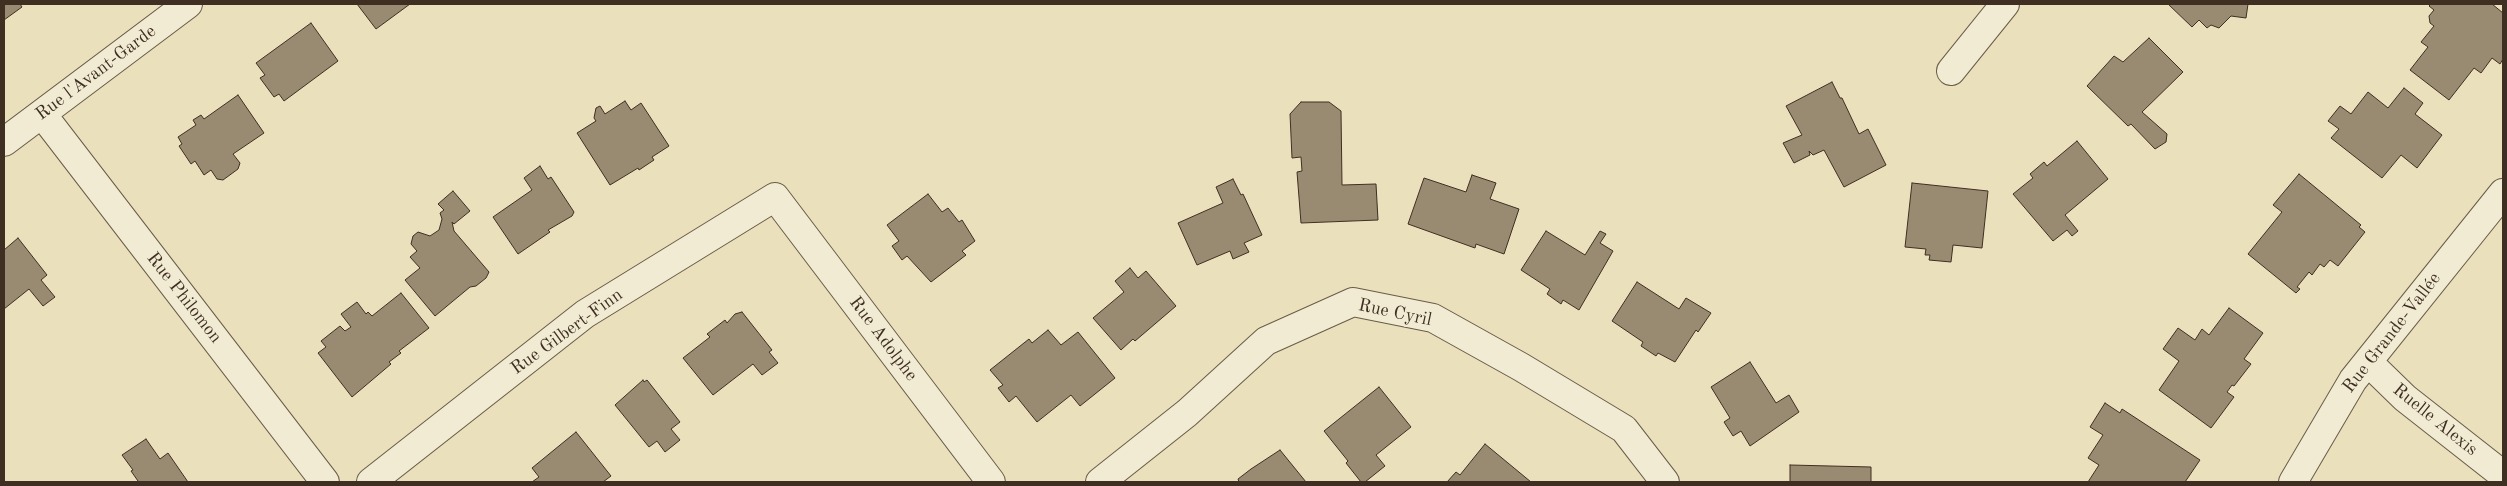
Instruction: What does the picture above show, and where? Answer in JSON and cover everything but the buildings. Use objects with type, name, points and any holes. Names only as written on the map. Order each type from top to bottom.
[{"type":"street","name":"Rue l'Avant-Garde","points":[[4,142],[188,4]]},
{"type":"street","points":[[1950,71],[2005,4]]},
{"type":"street","name":"Rue Philomon","points":[[42,114],[325,482]]},
{"type":"street","name":"Rue Grande-Vallée","points":[[2293,482],[2353,380],[2503,192]]},
{"type":"street","name":"Rue Gilbert-Finn","points":[[371,482],[586,314],[774,197]]},
{"type":"street","name":"Rue Adolphe","points":[[774,197],[992,482]]},
{"type":"street","name":"Rue Cyril","points":[[1100,482],[1186,413],[1266,341],[1353,302],[1433,318],[1522,367],[1624,429],[1664,482]]},
{"type":"street","name":"Ruelle Alexis","points":[[2368,362],[2405,398],[2503,475]]}]
